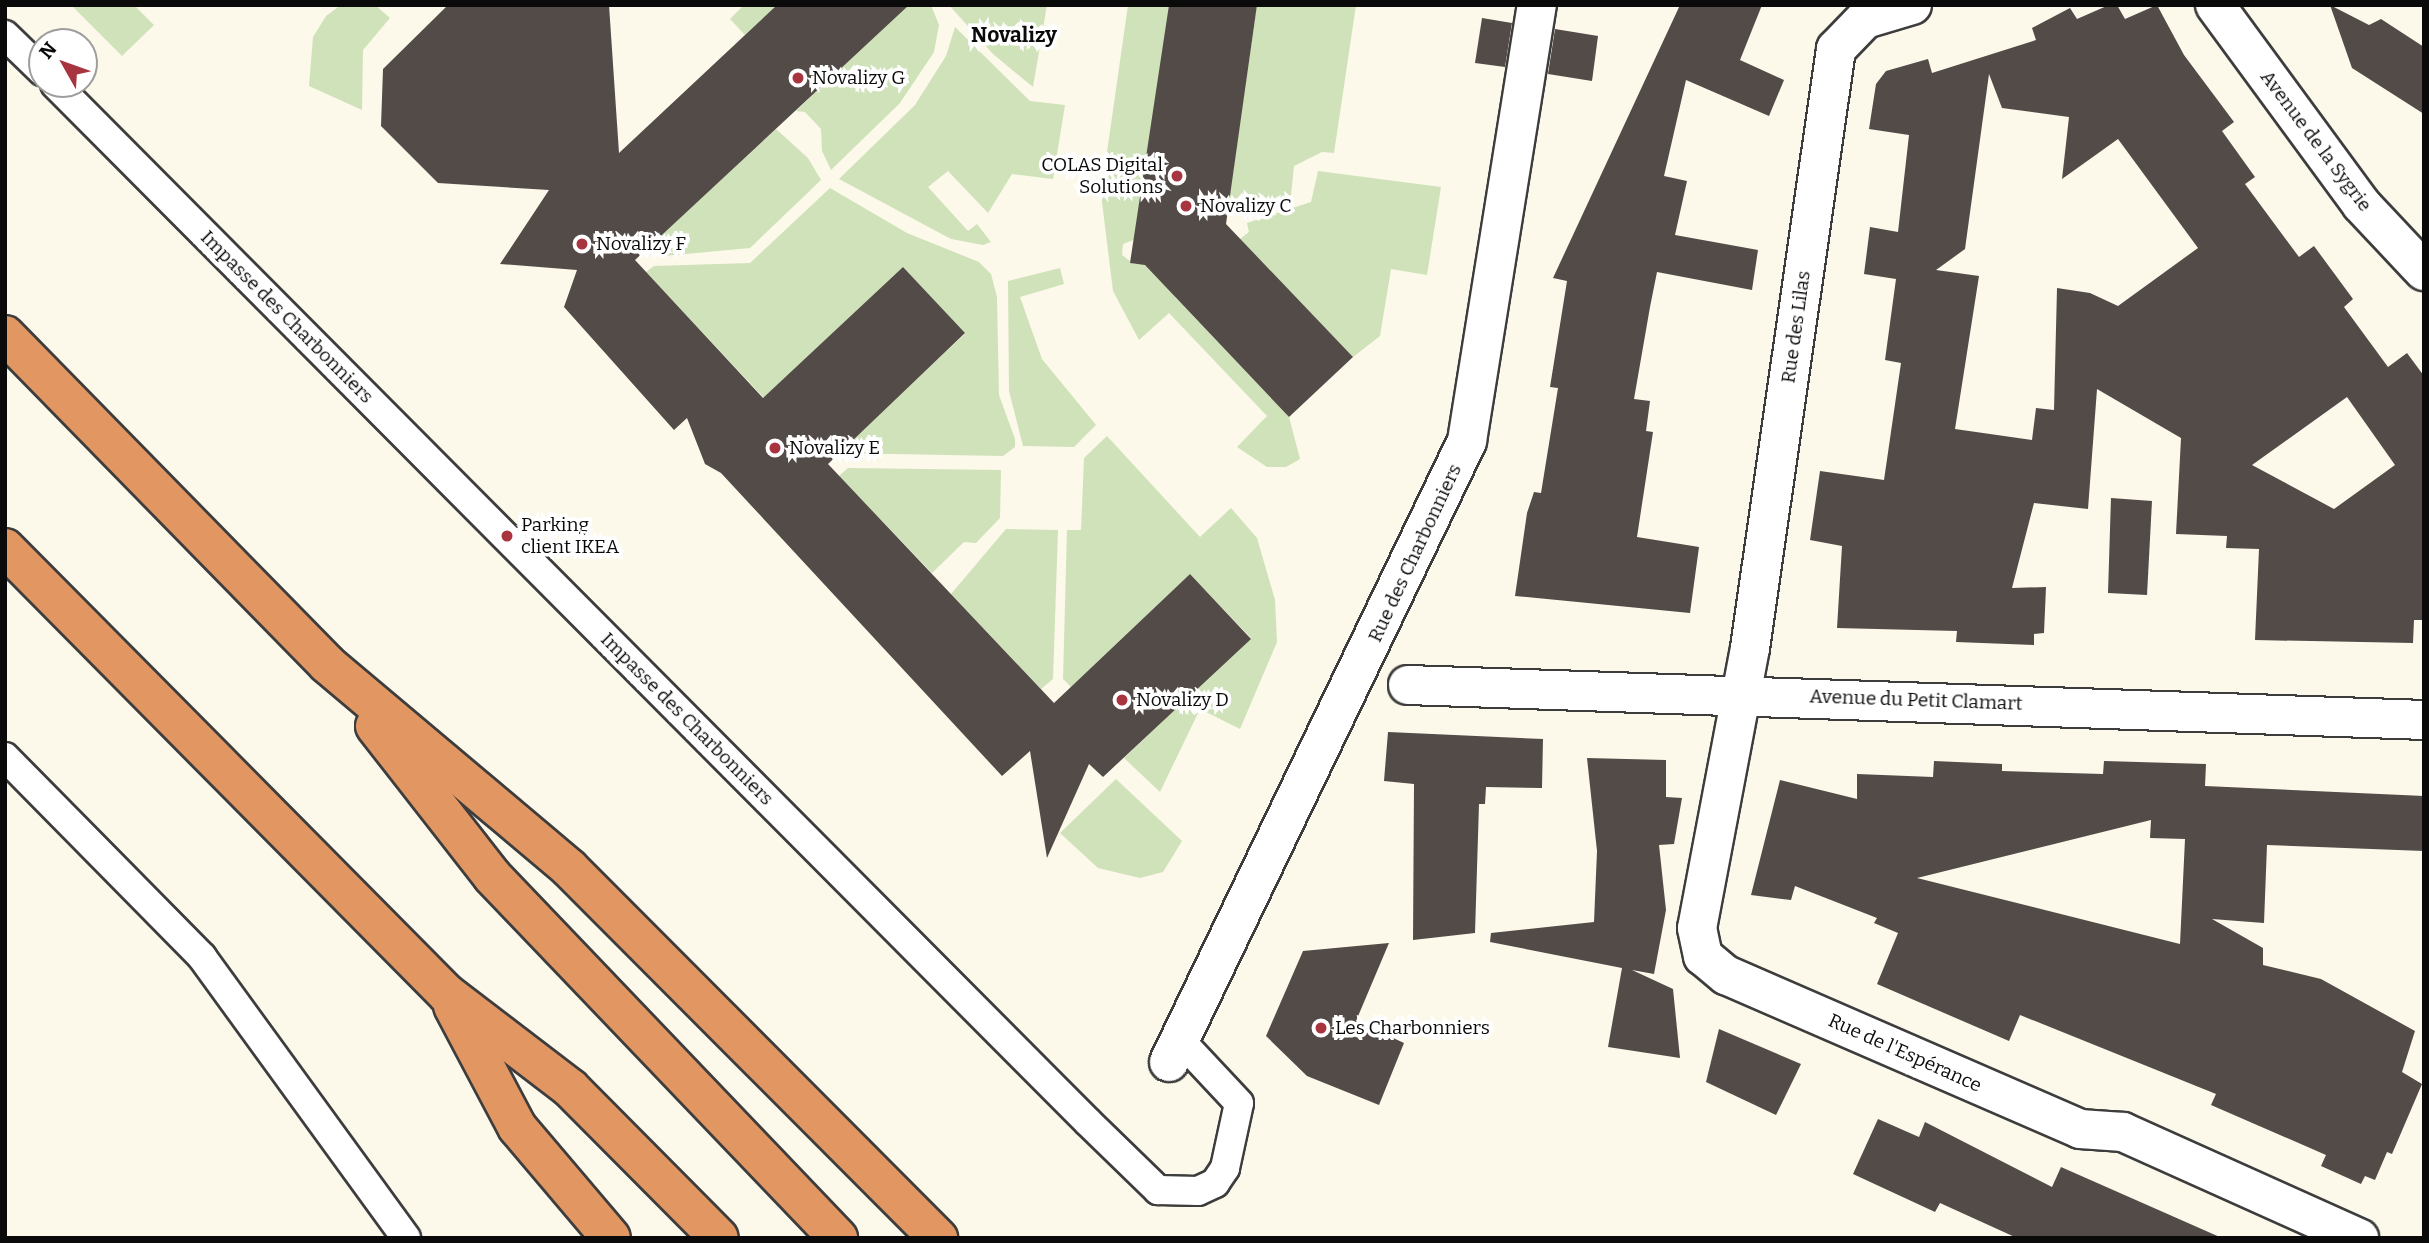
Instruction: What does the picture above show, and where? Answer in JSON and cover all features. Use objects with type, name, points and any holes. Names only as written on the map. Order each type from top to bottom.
[{"type":"highway","points":[[5,335],[327,664],[569,868],[939,1238]]},
{"type":"highway","points":[[5,548],[447,995],[570,1088],[719,1238]]},
{"type":"highway","points":[[327,664],[492,876],[838,1238]]},
{"type":"highway","points":[[447,995],[517,1127],[611,1238]]},
{"type":"street","name":"Rue des Charbonniers","points":[[1174,1051],[1467,441],[1537,5]]},
{"type":"street","name":"Rue des Lilas","points":[[1742,693],[1836,49],[1864,19],[1912,5]]},
{"type":"street","name":"Avenue de la Sygrie","points":[[2215,5],[2361,204],[2424,271]]},
{"type":"street","name":"Avenue du Petit Clamart","points":[[1408,685],[1742,693],[2424,720]]},
{"type":"street","name":"Rue de l'Espérance","points":[[1742,693],[1697,928],[1703,956],[1726,975],[2080,1129],[2123,1132],[2358,1238]]},
{"type":"lane","points":[[5,34],[28,57]]},
{"type":"lane","name":"Impasse des Charbonniers","points":[[69,98],[1158,1190],[1198,1191],[1215,1183],[1225,1168],[1239,1103],[1174,1051]]},
{"type":"lane","points":[[5,757],[202,957],[406,1238]]},
{"type":"green space","points":[[71,5],[134,5],[154,25],[122,56],[98,32],[98,28],[94,28]]},
{"type":"green space","points":[[341,5],[375,5],[390,18],[363,50],[362,110],[309,86],[313,37],[326,16]]},
{"type":"green space","points":[[744,5],[777,5],[745,35],[730,19]]},
{"type":"green space","points":[[905,5],[931,5],[939,25],[934,52],[900,103],[831,170],[822,151],[821,129],[805,112],[796,111]]},
{"type":"green space","points":[[949,5],[1047,5],[1033,87],[993,54]]},
{"type":"green space","points":[[1128,5],[1169,5],[1155,232],[1123,244],[1122,255],[1134,264],[1156,257],[1176,298],[1289,417],[1300,459],[1286,467],[1267,467],[1237,447],[1267,416],[1169,313],[1139,340],[1113,291],[1101,194]]},
{"type":"green space","points":[[1257,5],[1356,5],[1334,153],[1322,152],[1294,166],[1291,195],[1243,209],[1239,200],[1229,199]]},
{"type":"green space","points":[[955,27],[1030,101],[1065,105],[1053,179],[1012,174],[988,213],[948,171],[928,187],[968,231],[977,224],[991,242],[983,245],[951,239],[839,179],[915,105],[946,56]]},
{"type":"green space","points":[[776,129],[808,158],[821,180],[750,248],[653,257],[646,249]]},
{"type":"green space","points":[[1318,171],[1441,187],[1427,275],[1391,269],[1380,336],[1353,357],[1240,239],[1249,232],[1247,223],[1311,202]]},
{"type":"green space","points":[[830,188],[907,233],[979,262],[991,274],[997,297],[999,395],[1015,439],[1015,447],[1003,456],[837,453],[965,334],[903,267],[764,398],[646,272],[654,266],[750,263]]},
{"type":"green space","points":[[1060,268],[1064,284],[1020,297],[1042,359],[1096,425],[1074,447],[1023,446],[1009,391],[1008,281]]},
{"type":"green space","points":[[1107,436],[1200,537],[1231,508],[1257,538],[1275,600],[1277,642],[1240,729],[1200,709],[1160,792],[1124,758],[1251,638],[1190,574],[1071,687],[1063,679],[1067,530],[1081,530],[1084,458]]},
{"type":"green space","points":[[848,468],[1001,470],[1000,518],[976,543],[964,542],[932,573],[839,476]]},
{"type":"green space","points":[[1006,529],[1058,530],[1053,679],[1041,689],[951,594]]},
{"type":"green space","points":[[1116,779],[1182,841],[1163,872],[1140,878],[1098,868],[1060,833]]},
{"type":"building","points":[[448,5],[609,5],[619,153],[777,5],[909,5],[635,260],[763,398],[903,267],[965,333],[828,464],[1054,703],[1190,574],[1251,639],[1103,777],[1089,764],[1047,858],[1030,751],[1002,776],[721,473],[705,464],[687,418],[674,430],[564,307],[577,270],[500,264],[549,190],[438,183],[381,126],[383,69]]},
{"type":"building","name":"Novalizy C","points":[[1169,5],[1257,5],[1226,224],[1353,357],[1289,417],[1145,265],[1130,263]]},
{"type":"building","points":[[1680,5],[1762,5],[1740,60],[1784,80],[1769,116],[1686,80],[1664,176],[1687,181],[1675,235],[1758,250],[1752,290],[1657,272],[1650,307],[1634,399],[1650,401],[1646,431],[1653,432],[1637,537],[1699,547],[1690,613],[1515,596],[1527,513],[1534,492],[1541,493],[1558,388],[1550,387],[1567,281],[1553,278]]},
{"type":"building","points":[[2109,5],[2117,5],[2125,19],[2157,5],[2184,55],[2234,122],[2222,131],[2255,177],[2245,184],[2299,257],[2314,246],[2353,299],[2344,307],[2388,367],[2407,353],[2424,376],[2424,620],[2414,620],[2413,643],[2255,640],[2259,549],[2226,548],[2227,536],[2176,534],[2181,438],[2097,389],[2088,509],[2034,503],[2012,588],[2046,587],[2044,633],[2034,634],[2034,645],[1956,642],[1957,631],[1837,628],[1842,546],[1810,540],[1820,471],[1884,480],[1901,363],[1885,360],[1896,279],[1864,274],[1870,227],[1898,232],[1909,135],[1869,129],[1876,84],[1886,71],[1928,59],[1932,73],[2036,40],[2032,28],[2070,8],[2077,19]],"holes":[[[1989,74],[2002,108],[2069,117],[2062,179],[2118,139],[2198,248],[2118,306],[2090,293],[2057,288],[2054,410],[2036,408],[2032,440],[1955,429],[1979,276],[1936,270],[1965,249]],[[2347,397],[2395,465],[2334,509],[2252,465]]]},
{"type":"building","points":[[2330,5],[2369,25],[2381,19],[2424,47],[2424,114],[2352,68]]},
{"type":"building","points":[[1482,18],[1512,23],[1505,67],[1475,63]]},
{"type":"building","points":[[1555,29],[1598,36],[1592,81],[1548,74]]},
{"type":"building","points":[[2111,498],[2152,501],[2147,595],[2108,593]]},
{"type":"building","points":[[1388,732],[1543,739],[1542,788],[1486,787],[1485,804],[1479,804],[1475,933],[1413,940],[1414,784],[1384,781]]},
{"type":"building","points":[[1587,758],[1666,760],[1666,797],[1682,798],[1674,844],[1659,845],[1666,910],[1654,974],[1632,970],[1673,989],[1680,1058],[1608,1047],[1622,968],[1490,942],[1491,933],[1594,922],[1597,851]]},
{"type":"building","points":[[1934,761],[2002,764],[2002,771],[2103,774],[2104,761],[2206,764],[2205,786],[2424,796],[2424,851],[2267,845],[2264,923],[2212,919],[2263,948],[2263,965],[2321,979],[2415,1031],[2402,1072],[2422,1084],[2392,1154],[2387,1152],[2375,1180],[2365,1176],[2361,1184],[2321,1166],[2326,1155],[2211,1105],[2216,1094],[2020,1015],[2009,1041],[1877,984],[1898,933],[1874,923],[1877,918],[1795,886],[1791,900],[1751,895],[1780,780],[1857,799],[1857,774],[1933,777]],"holes":[[[2151,820],[2150,838],[2185,839],[2180,944],[1917,878]]]},
{"type":"building","name":"Les Charbonniers","points":[[1389,943],[1356,1021],[1404,1043],[1379,1105],[1307,1076],[1266,1036],[1303,951]]},
{"type":"building","points":[[1719,1029],[1801,1064],[1776,1115],[1706,1082]]},
{"type":"building","points":[[1878,1119],[1919,1137],[1925,1122],[2052,1187],[2061,1167],[2222,1238],[2017,1238],[1940,1203],[1935,1212],[1853,1174]]},
{"type":"place","name":"Novalizy G","points":[[798,78]]},
{"type":"place","name":"COLAS Digital Solutions","points":[[1177,176]]},
{"type":"place","name":"Novalizy C","points":[[1186,206]]},
{"type":"place","name":"Novalizy F","points":[[582,244]]},
{"type":"place","name":"Novalizy E","points":[[775,448]]},
{"type":"place","name":"Parking client IKEA","points":[[507,536]]},
{"type":"place","name":"Novalizy D","points":[[1122,700]]},
{"type":"place","name":"Les Charbonniers","points":[[1321,1028]]},
{"type":"district","name":"Novalizy","points":[[1014,35]]}]
